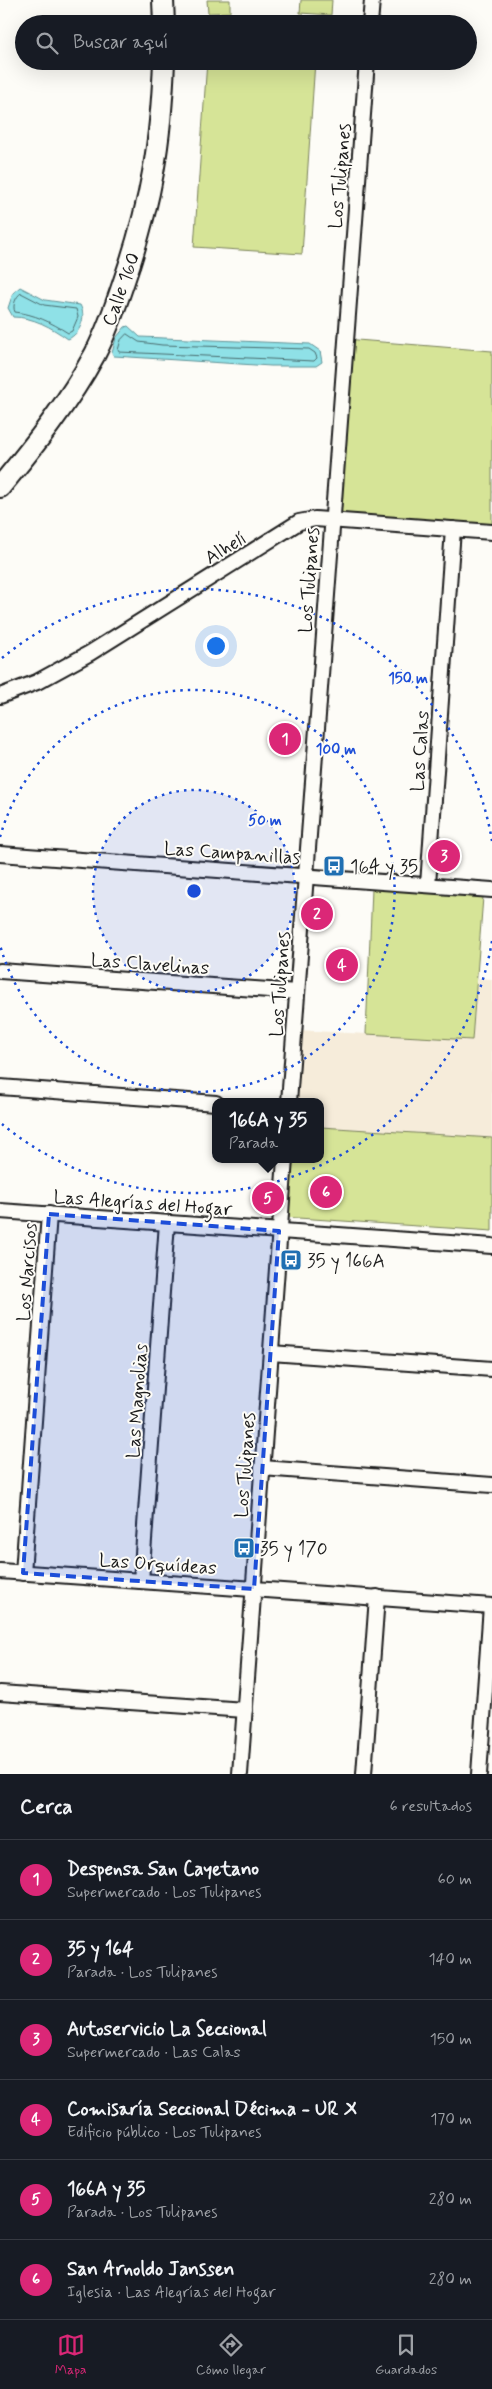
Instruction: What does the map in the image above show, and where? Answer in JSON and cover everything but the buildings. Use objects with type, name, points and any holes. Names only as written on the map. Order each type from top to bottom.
[{"type":"main road","points":[[163,0],[164,15]]},
{"type":"main road","name":"Calle 160","points":[[0,487],[68,399],[95,354],[114,310],[138,240],[153,181],[162,121],[164,70]]},
{"type":"street","points":[[371,15],[372,0]]},
{"type":"street","name":"Los Tulipanes","points":[[289,1098],[331,521],[366,70]]},
{"type":"street","name":"Alhelí","points":[[0,696],[37,682],[90,653],[299,522],[315,519],[492,532]]},
{"type":"street","name":"Las Calas","points":[[428,885],[453,529]]},
{"type":"street","name":"Las Campanillas","points":[[0,854],[492,890]]},
{"type":"street","name":"Las Clavelinas","points":[[0,971],[297,992]]},
{"type":"street","points":[[0,1087],[212,1102]]},
{"type":"street","name":"Los Tulipanes","points":[[240,1774],[285,1163]]},
{"type":"street","name":"Las Alegrías del Hogar","points":[[0,1211],[492,1246]]},
{"type":"street","name":"Los Narcisos","points":[[24,1573],[49,1214]]},
{"type":"street","name":"Las Magnolias","points":[[141,1581],[167,1223]]},
{"type":"street","points":[[270,1353],[492,1369]]},
{"type":"street","points":[[262,1468],[492,1485]]},
{"type":"street","name":"Las Orquídeas","points":[[0,1571],[492,1606]]},
{"type":"street","points":[[364,1774],[377,1597]]},
{"type":"street","points":[[479,1774],[492,1606]]},
{"type":"street","points":[[0,1693],[245,1710]]},
{"type":"highlighted area","points":[[49,1214],[279,1231],[254,1589],[23,1573]]},
{"type":"shaded area","points":[[478,978],[492,979],[492,1138],[324,1127],[324,1098],[291,1098],[297,1030],[472,1040]]},
{"type":"green space","points":[[207,0],[230,0],[230,12],[208,13]]},
{"type":"green space","points":[[301,0],[332,0],[331,15],[300,13]]},
{"type":"green space","points":[[206,70],[314,70],[302,254],[194,247]]},
{"type":"green space","points":[[345,339],[492,351],[492,532],[331,521]]},
{"type":"green space","points":[[372,889],[483,897],[472,1040],[366,1034]]},
{"type":"green space","points":[[324,1127],[492,1138],[492,1231],[283,1217],[287,1163],[324,1163]]},
{"type":"water","points":[[20,287],[45,300],[80,305],[83,315],[81,325],[76,333],[68,339],[42,324],[20,317],[13,317],[8,308],[13,293]]},
{"type":"water","points":[[128,326],[140,337],[310,344],[320,351],[322,362],[316,366],[271,366],[114,356],[112,353],[116,338]]},
{"type":"place","name":"Despensa San Cayetano","points":[[285,739]]},
{"type":"place","name":"Autoservicio La Seccional","points":[[444,856]]},
{"type":"place","name":"164 y 35","points":[[334,866]]},
{"type":"place","name":"35 y 164","points":[[317,914]]},
{"type":"place","name":"Comisaría Seccional Décima - UR X","points":[[342,965]]},
{"type":"place","name":"San Arnoldo Janssen","points":[[326,1192]]},
{"type":"place","name":"166A y 35","points":[[268,1198]]},
{"type":"place","name":"35 y 166A","points":[[291,1260]]},
{"type":"place","name":"35 y 170","points":[[244,1548]]}]
